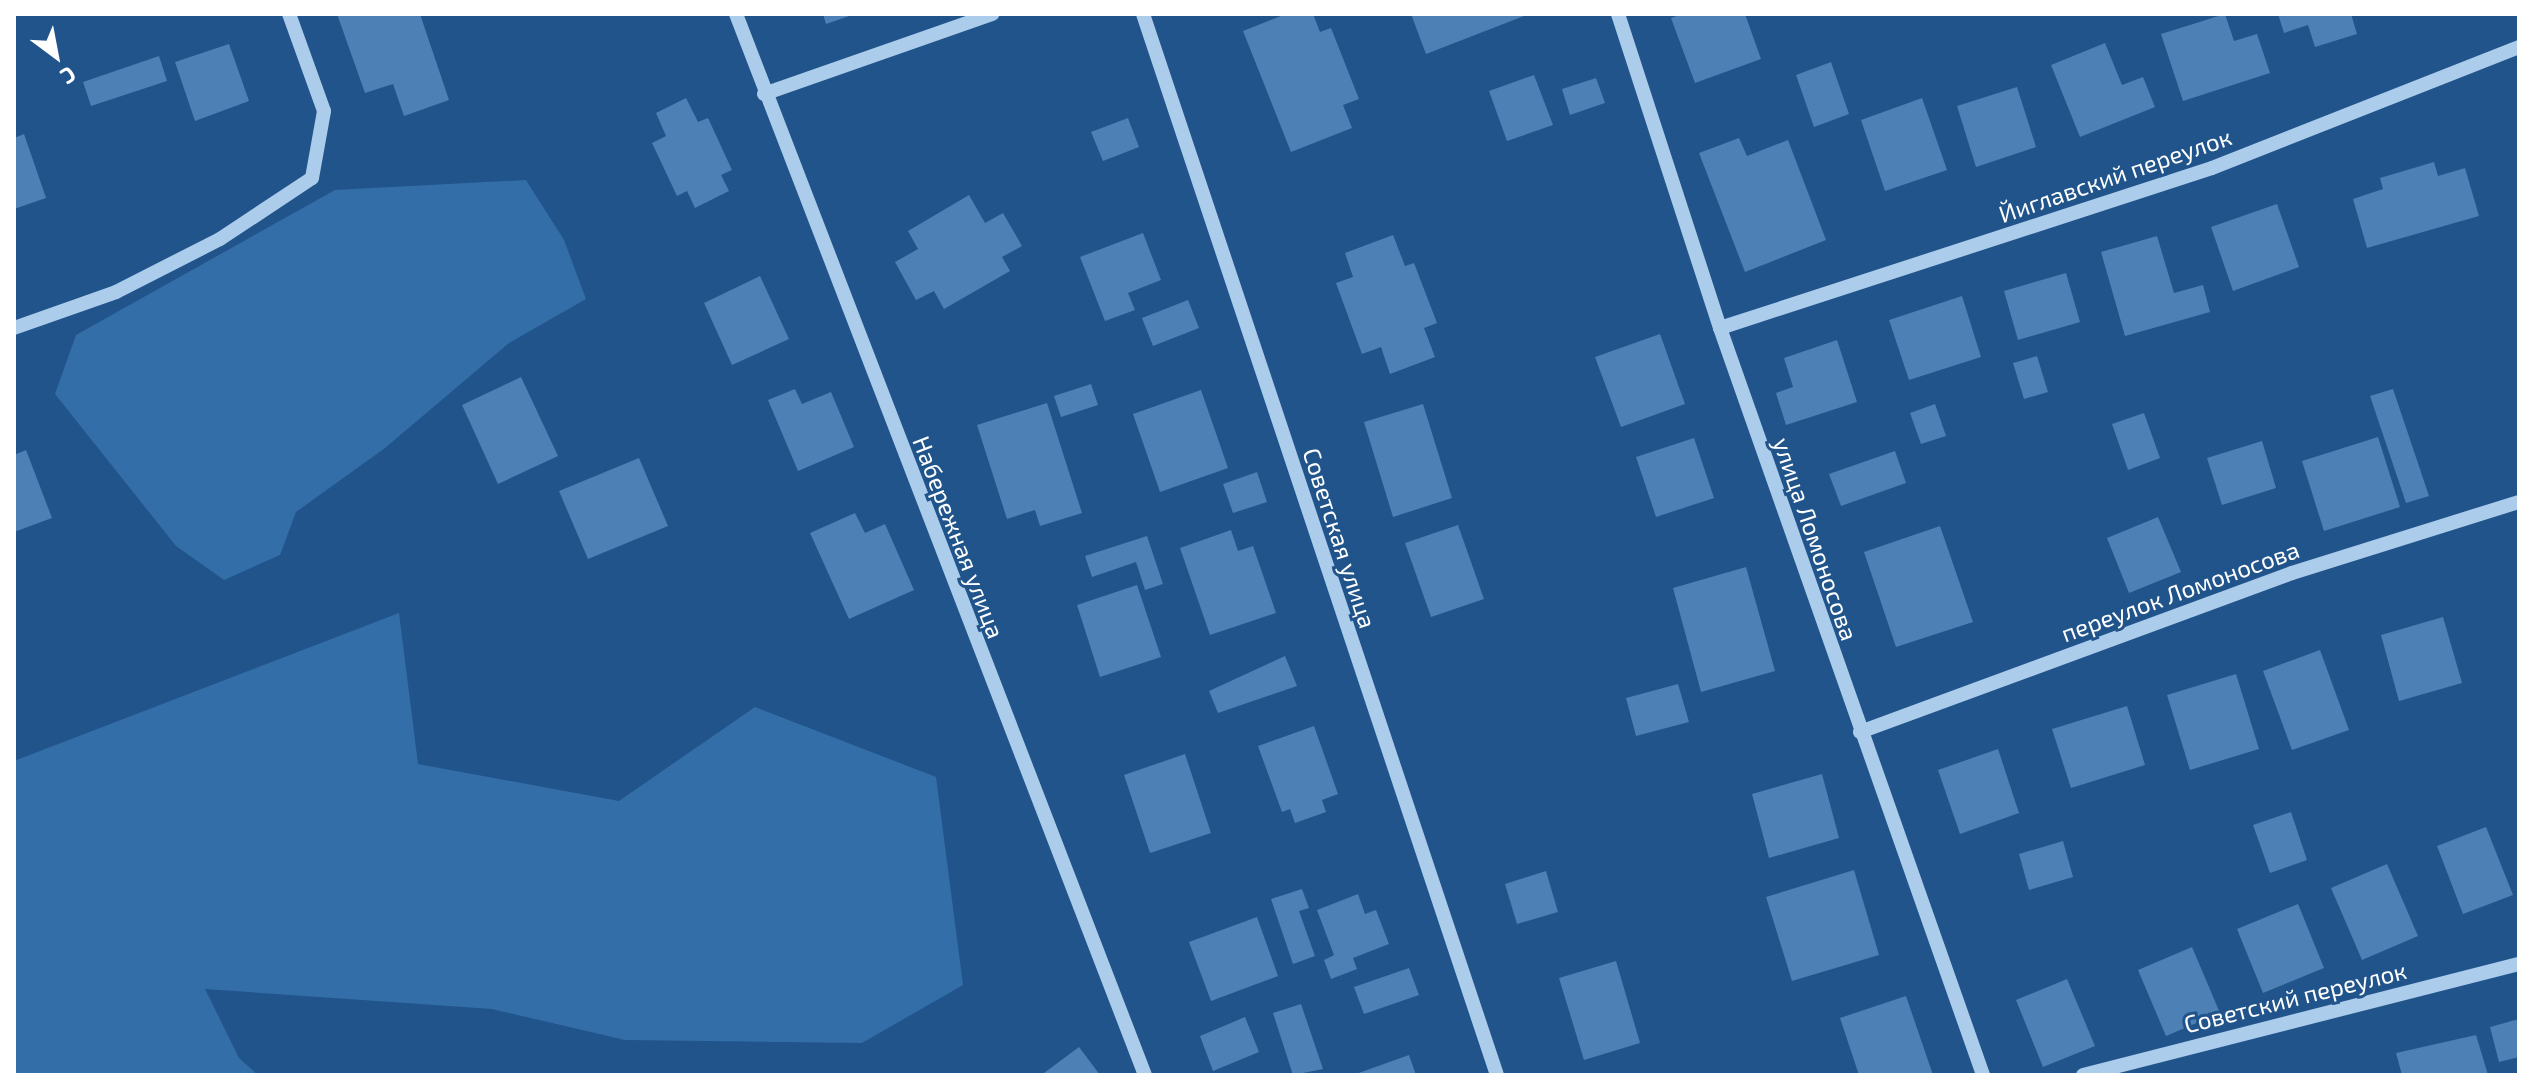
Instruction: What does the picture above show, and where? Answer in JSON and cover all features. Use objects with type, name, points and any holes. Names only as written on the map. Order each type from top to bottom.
[{"type":"street","points":[[14,328],[116,292],[220,239],[312,178],[324,111],[289,14]]},
{"type":"street","name":"Набережная улица","points":[[736,14],[764,94],[1145,1075]]},
{"type":"street","points":[[764,94],[992,14]]},
{"type":"street","name":"Советская улица","points":[[1143,14],[1497,1075]]},
{"type":"street","name":"улица Ломоносова","points":[[1618,14],[1720,328],[1983,1075]]},
{"type":"street","name":"Йиглавский переулок","points":[[1720,328],[2212,168],[2519,47]]},
{"type":"street","name":"переулок Ломоносова","points":[[1860,732],[2292,573],[2519,502]]},
{"type":"street","name":"Советский переулок","points":[[2083,1075],[2519,964]]},
{"type":"shaded area","points":[[526,180],[564,240],[586,299],[509,343],[385,448],[296,512],[280,555],[224,580],[176,546],[55,394],[76,335],[335,190]]},
{"type":"shaded area","points":[[399,613],[418,764],[619,801],[755,707],[936,777],[963,985],[862,1043],[625,1040],[492,1009],[205,989],[239,1058],[258,1075],[14,1075],[14,761]]},
{"type":"building","points":[[337,14],[420,14],[449,100],[404,116],[393,84],[365,93]]},
{"type":"building","points":[[823,14],[855,14],[826,24]]},
{"type":"building","points":[[1286,14],[1313,14],[1320,32],[1331,28],[1359,99],[1343,105],[1352,128],[1291,152],[1243,31]]},
{"type":"building","points":[[1411,14],[1529,14],[1426,54]]},
{"type":"building","points":[[1682,14],[1745,14],[1761,59],[1695,83],[1671,18]]},
{"type":"building","points":[[2225,14],[2234,41],[2257,34],[2270,73],[2183,101],[2161,34]]},
{"type":"building","points":[[2278,14],[2351,14],[2357,34],[2315,47],[2308,25],[2284,33]]},
{"type":"building","points":[[2105,43],[2122,85],[2143,77],[2155,107],[2080,137],[2051,65]]},
{"type":"building","points":[[229,44],[249,101],[195,121],[175,62]]},
{"type":"building","points":[[159,56],[167,81],[91,106],[83,82]]},
{"type":"building","points":[[1831,62],[1849,114],[1814,127],[1796,75]]},
{"type":"building","points":[[1534,75],[1553,125],[1507,141],[1489,91]]},
{"type":"building","points":[[1596,78],[1605,103],[1570,115],[1562,89]]},
{"type":"building","points":[[2017,87],[2036,147],[1976,167],[1957,106]]},
{"type":"building","points":[[686,98],[698,122],[708,118],[732,170],[721,175],[729,191],[695,208],[687,191],[677,196],[652,143],[666,136],[656,113]]},
{"type":"building","points":[[1922,98],[1947,170],[1885,191],[1861,120]]},
{"type":"building","points":[[1128,118],[1139,147],[1103,161],[1091,132]]},
{"type":"building","points":[[24,134],[46,198],[14,209],[14,138]]},
{"type":"building","points":[[1739,138],[1747,156],[1788,140],[1826,240],[1745,272],[1699,153]]},
{"type":"building","points":[[2434,162],[2438,176],[2465,168],[2479,216],[2367,248],[2353,199],[2383,189],[2380,178]]},
{"type":"building","points":[[969,195],[985,223],[1003,213],[1022,246],[1002,257],[1010,271],[944,309],[934,291],[916,300],[895,262],[918,249],[908,231]]},
{"type":"building","points":[[2277,204],[2299,267],[2233,291],[2211,227]]},
{"type":"building","points":[[1143,233],[1161,280],[1128,293],[1135,310],[1105,321],[1080,257]]},
{"type":"building","points":[[1393,235],[1405,266],[1414,263],[1437,323],[1424,328],[1435,357],[1390,374],[1381,347],[1362,354],[1336,283],[1353,277],[1345,253]]},
{"type":"building","points":[[2157,236],[2174,293],[2203,285],[2210,312],[2125,336],[2101,252]]},
{"type":"building","points":[[2066,273],[2080,322],[2018,340],[2004,291]]},
{"type":"building","points":[[760,276],[789,339],[732,365],[704,303]]},
{"type":"building","points":[[1962,296],[1981,357],[1909,380],[1889,320]]},
{"type":"building","points":[[1188,300],[1199,328],[1153,346],[1142,318]]},
{"type":"building","points":[[1660,334],[1685,404],[1621,427],[1595,357]]},
{"type":"building","points":[[1837,340],[1857,402],[1786,425],[1776,393],[1793,387],[1784,358]]},
{"type":"building","points":[[2037,356],[2048,392],[2024,399],[2013,363]]},
{"type":"building","points":[[521,377],[558,456],[498,484],[462,405]]},
{"type":"building","points":[[1091,384],[1098,405],[1061,417],[1054,396]]},
{"type":"building","points":[[795,389],[802,404],[831,392],[854,447],[798,471],[768,400]]},
{"type":"building","points":[[2393,389],[2429,496],[2406,503],[2370,396]]},
{"type":"building","points":[[1201,390],[1228,468],[1160,492],[1133,414]]},
{"type":"building","points":[[1047,403],[1082,513],[1040,526],[1035,510],[1007,519],[977,425]]},
{"type":"building","points":[[1423,404],[1452,498],[1393,517],[1364,422]]},
{"type":"building","points":[[1935,404],[1946,436],[1921,444],[1910,413]]},
{"type":"building","points":[[2144,413],[2160,458],[2128,470],[2112,424]]},
{"type":"building","points":[[2378,437],[2400,507],[2324,531],[2302,461]]},
{"type":"building","points":[[1694,438],[1714,498],[1656,517],[1636,457]]},
{"type":"building","points":[[2262,441],[2276,488],[2222,505],[2207,458]]},
{"type":"building","points":[[26,450],[52,518],[14,532],[14,455]]},
{"type":"building","points":[[1895,451],[1906,483],[1841,506],[1829,474]]},
{"type":"building","points":[[639,458],[668,526],[588,559],[559,491]]},
{"type":"building","points":[[1257,472],[1267,502],[1233,513],[1223,484]]},
{"type":"building","points":[[855,513],[865,533],[885,524],[914,590],[849,619],[810,533]]},
{"type":"building","points":[[2158,517],[2181,572],[2129,593],[2107,538]]},
{"type":"building","points":[[1458,525],[1484,599],[1431,617],[1405,543]]},
{"type":"building","points":[[1940,526],[1973,622],[1896,647],[1864,552]]},
{"type":"building","points":[[1231,530],[1238,551],[1253,546],[1276,613],[1210,635],[1180,548]]},
{"type":"building","points":[[1147,536],[1163,584],[1145,590],[1136,562],[1092,577],[1085,556]]},
{"type":"building","points":[[1746,567],[1775,671],[1701,692],[1673,588]]},
{"type":"building","points":[[1137,585],[1161,657],[1100,677],[1077,605]]},
{"type":"building","points":[[2443,617],[2462,683],[2399,701],[2381,635]]},
{"type":"building","points":[[2320,650],[2349,730],[2292,750],[2263,671]]},
{"type":"building","points":[[1285,656],[1297,686],[1218,713],[1209,691]]},
{"type":"building","points":[[2236,674],[2259,749],[2190,770],[2167,695]]},
{"type":"building","points":[[1678,684],[1689,722],[1636,736],[1626,698]]},
{"type":"building","points":[[2127,706],[2145,765],[2071,788],[2052,729]]},
{"type":"building","points":[[1314,726],[1338,794],[1322,800],[1326,812],[1295,823],[1290,809],[1282,812],[1258,746]]},
{"type":"building","points":[[1998,749],[2019,813],[1960,834],[1938,770]]},
{"type":"building","points":[[1185,754],[1211,833],[1150,853],[1124,775]]},
{"type":"building","points":[[1822,774],[1839,838],[1769,858],[1752,794]]},
{"type":"building","points":[[2291,812],[2307,860],[2270,873],[2253,825]]},
{"type":"building","points":[[2486,827],[2513,895],[2463,914],[2437,846]]},
{"type":"building","points":[[2063,841],[2073,877],[2029,890],[2019,854]]},
{"type":"building","points":[[2387,864],[2418,936],[2362,960],[2331,888]]},
{"type":"building","points":[[1854,870],[1879,955],[1792,981],[1766,897]]},
{"type":"building","points":[[1546,871],[1558,912],[1517,924],[1505,884]]},
{"type":"building","points":[[1302,889],[1309,908],[1299,911],[1315,956],[1293,964],[1271,899]]},
{"type":"building","points":[[1358,894],[1365,914],[1376,910],[1389,944],[1353,958],[1357,969],[1331,979],[1324,960],[1334,955],[1317,910]]},
{"type":"building","points":[[2298,904],[2324,968],[2263,993],[2237,929]]},
{"type":"building","points":[[1257,917],[1278,976],[1211,1001],[1189,942]]},
{"type":"building","points":[[2192,947],[2220,1013],[2166,1036],[2138,970]]},
{"type":"building","points":[[1616,961],[1640,1043],[1584,1060],[1559,978]]},
{"type":"building","points":[[1409,968],[1419,995],[1364,1014],[1354,987]]},
{"type":"building","points":[[2067,979],[2095,1046],[2043,1067],[2016,1000]]},
{"type":"building","points":[[1906,996],[1933,1075],[1859,1075],[1840,1018]]},
{"type":"building","points":[[1301,1004],[1323,1069],[1293,1075],[1273,1013]]},
{"type":"building","points":[[1245,1017],[1259,1052],[1213,1071],[1200,1036]]},
{"type":"building","points":[[2519,1019],[2519,1057],[2499,1062],[2490,1027]]},
{"type":"building","points":[[2476,1035],[2488,1075],[2402,1075],[2396,1053]]},
{"type":"building","points":[[1079,1047],[1100,1075],[1045,1075],[1044,1073]]},
{"type":"building","points":[[1409,1055],[1416,1075],[1353,1075]]}]
